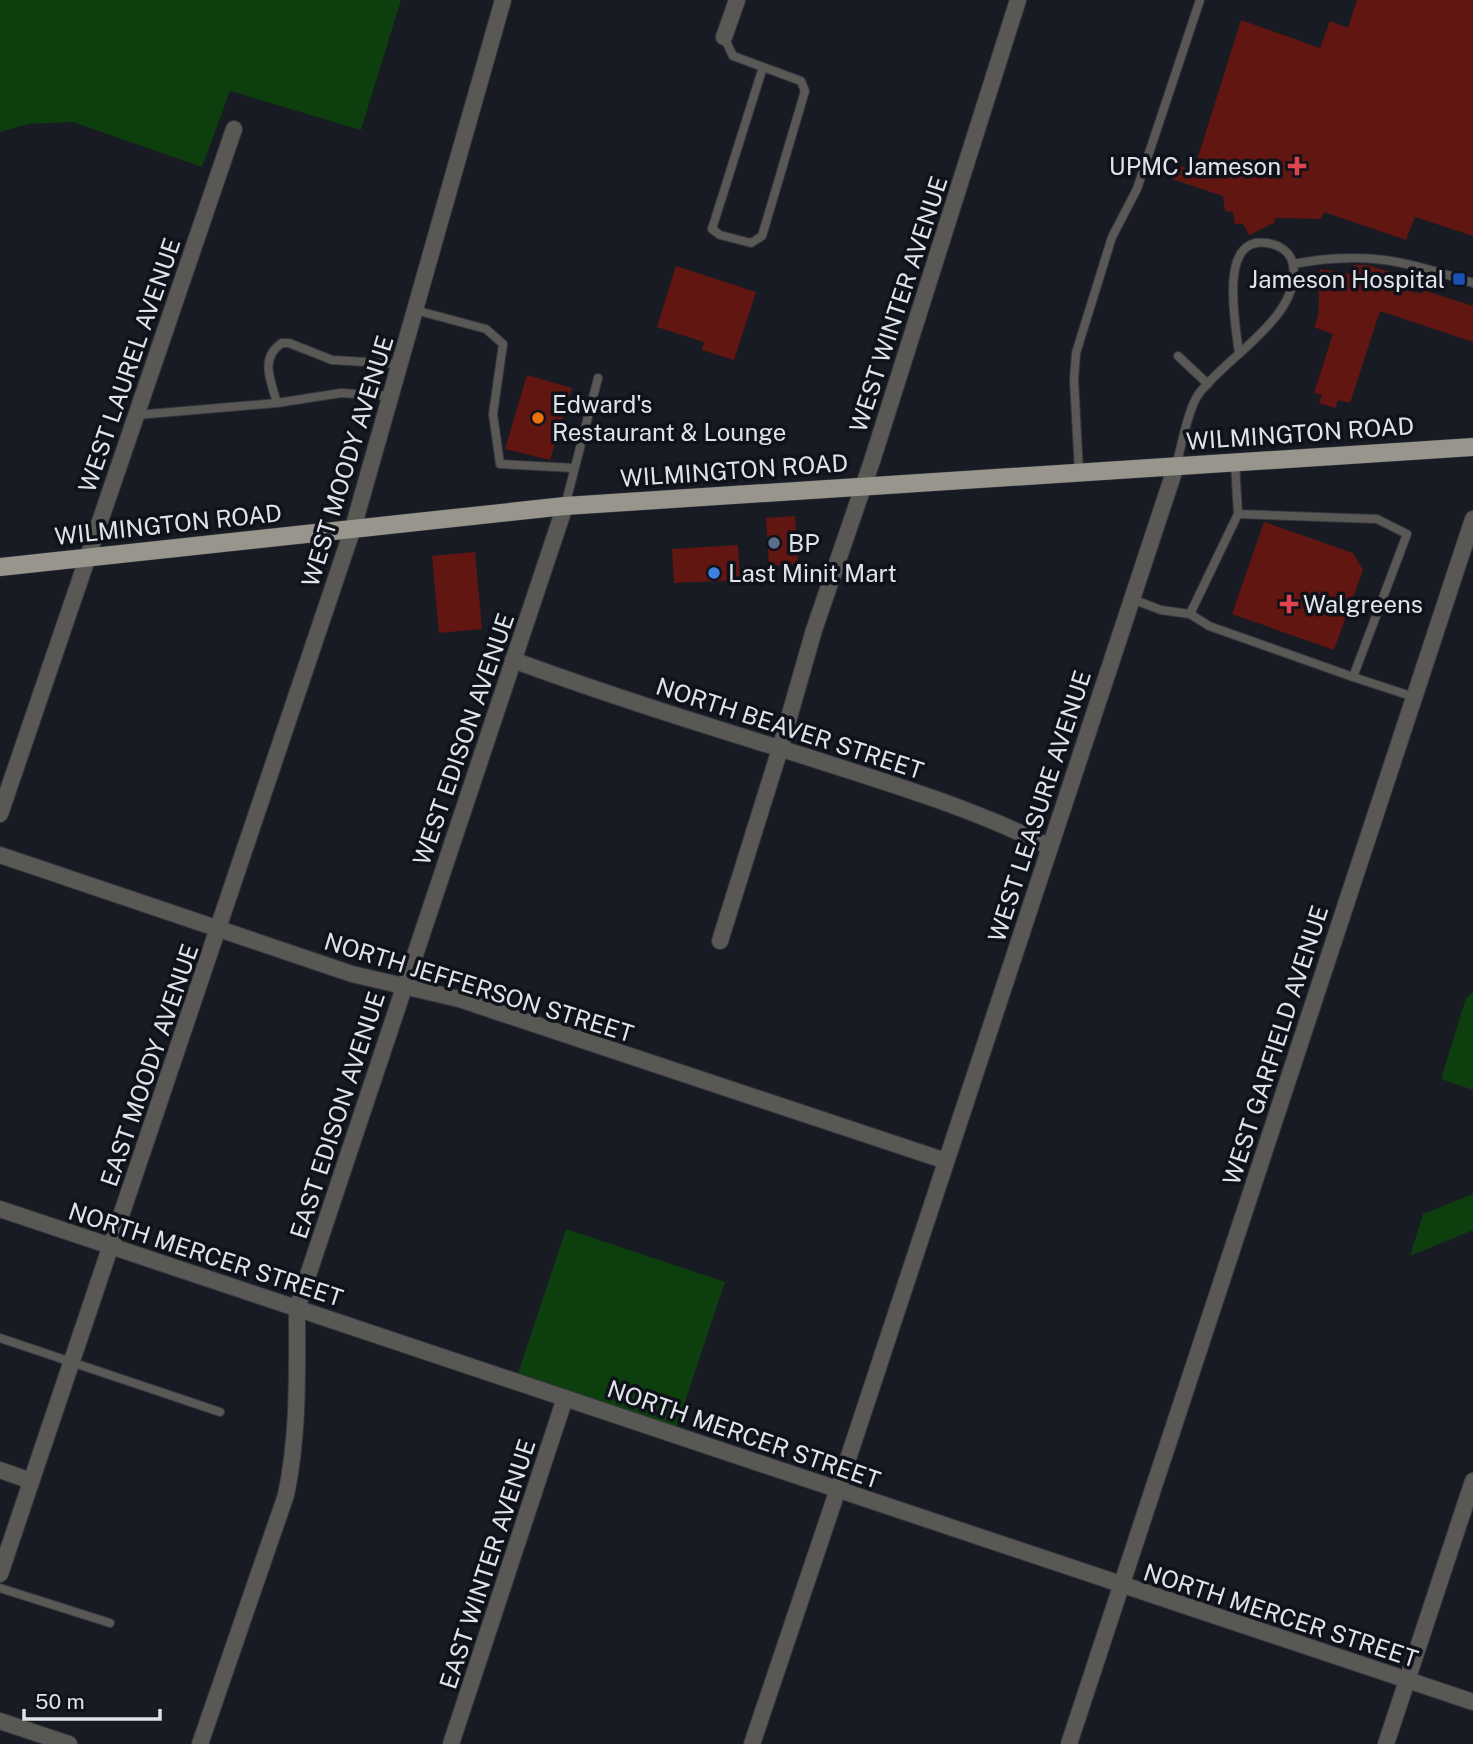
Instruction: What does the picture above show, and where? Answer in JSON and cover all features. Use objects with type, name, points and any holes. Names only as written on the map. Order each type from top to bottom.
[{"type":"main road","name":"WILMINGTON ROAD","points":[[0,567],[565,506],[1473,447]]},
{"type":"street","name":"WEST MOODY AVENUE","points":[[219,929],[353,528],[503,0]]},
{"type":"street","points":[[724,37],[737,0]]},
{"type":"street","name":"WEST WINTER AVENUE","points":[[720,941],[814,630],[864,486],[1018,0]]},
{"type":"street","name":"WEST LAUREL AVENUE","points":[[0,814],[234,129]]},
{"type":"street","name":"WEST LEASURE AVENUE","points":[[752,1744],[1176,466]]},
{"type":"street","name":"WEST EDISON AVENUE","points":[[404,986],[565,506]]},
{"type":"street","name":"WEST GARFIELD AVENUE","points":[[1069,1744],[1473,519]]},
{"type":"street","name":"NORTH BEAVER STREET","points":[[513,660],[587,687],[937,799],[1050,847]]},
{"type":"street","name":"NORTH JEFFERSON STREET","points":[[0,855],[352,974],[459,999],[946,1161]]},
{"type":"street","name":"EAST MOODY AVENUE","points":[[0,1574],[219,929]]},
{"type":"street","name":"EAST EDISON AVENUE","points":[[200,1744],[289,1482],[296,1412],[296,1308],[404,986]]},
{"type":"street","name":"NORTH MERCER STREET","points":[[0,1209],[1473,1702]]},
{"type":"street","name":"EAST WINTER AVENUE","points":[[451,1744],[565,1398]]},
{"type":"street","points":[[0,1471],[31,1481]]},
{"type":"street","points":[[1386,1744],[1473,1481]]},
{"type":"street","points":[[0,1721],[69,1744]]},
{"type":"lane","points":[[1079,472],[1074,380],[1076,352],[1112,237],[1137,189],[1200,0]]},
{"type":"lane","points":[[724,37],[733,55],[801,81],[805,91],[762,236],[751,243],[720,235],[712,229],[763,67]]},
{"type":"lane","points":[[1176,466],[1194,403],[1209,384],[1239,355],[1273,321],[1288,298],[1293,284],[1292,259],[1274,244],[1250,244],[1241,252],[1235,265],[1233,280],[1239,355]]},
{"type":"lane","points":[[1293,264],[1325,258],[1365,256],[1406,263],[1473,284]]},
{"type":"lane","points":[[415,310],[486,329],[503,344],[493,414],[500,464],[574,468]]},
{"type":"lane","points":[[277,403],[266,365],[270,355],[282,343],[289,343],[332,360],[400,364]]},
{"type":"lane","points":[[1178,356],[1209,384]]},
{"type":"lane","points":[[565,506],[598,378]]},
{"type":"lane","points":[[136,415],[277,403],[341,393],[391,396]]},
{"type":"lane","points":[[1190,614],[1238,514],[1235,462]]},
{"type":"lane","points":[[1238,514],[1377,519],[1407,534],[1353,677]]},
{"type":"lane","points":[[1132,599],[1161,610],[1190,614],[1209,626],[1414,697]]},
{"type":"lane","points":[[0,1338],[220,1412]]},
{"type":"lane","points":[[0,1588],[110,1623]]},
{"type":"green space","points":[[0,0],[401,0],[361,130],[230,91],[202,167],[73,122],[29,124],[0,132]]},
{"type":"green space","points":[[1473,992],[1473,1090],[1441,1079],[1466,998]]},
{"type":"green space","points":[[1473,1194],[1473,1230],[1410,1256],[1423,1214]]},
{"type":"green space","points":[[566,1229],[725,1282],[674,1435],[515,1382]]},
{"type":"building","points":[[1357,0],[1473,0],[1473,236],[1415,217],[1406,240],[1324,212],[1321,219],[1275,218],[1274,223],[1249,235],[1243,224],[1235,224],[1233,212],[1225,211],[1223,196],[1172,179],[1177,165],[1194,170],[1241,20],[1320,48],[1330,21],[1348,28]]},
{"type":"building","points":[[1354,265],[1367,265],[1390,272],[1387,283],[1421,294],[1423,290],[1473,306],[1473,342],[1380,311],[1350,403],[1338,400],[1335,408],[1319,403],[1322,395],[1314,393],[1333,334],[1314,327],[1318,316],[1320,269],[1350,274]]},
{"type":"building","points":[[676,266],[756,292],[734,360],[702,350],[704,342],[657,327]]},
{"type":"building","name":"Edward's Restaurant & Lounge","points":[[527,375],[572,388],[550,460],[505,449]]},
{"type":"building","points":[[795,516],[798,564],[769,566],[766,518]]},
{"type":"building","name":"Walgreens","points":[[1264,522],[1353,553],[1363,570],[1334,650],[1232,614]]},
{"type":"building","points":[[738,545],[740,580],[674,583],[672,549]]},
{"type":"building","points":[[475,552],[482,629],[439,633],[432,556]]},
{"type":"place","name":"UPMC Jameson","points":[[1297,166]]},
{"type":"place","name":"Jameson Hospital","points":[[1459,279]]},
{"type":"place","name":"Edward's Restaurant & Lounge","points":[[538,418]]},
{"type":"place","name":"BP","points":[[774,543]]},
{"type":"place","name":"Last Minit Mart","points":[[714,573]]},
{"type":"place","name":"Walgreens","points":[[1289,604]]}]
